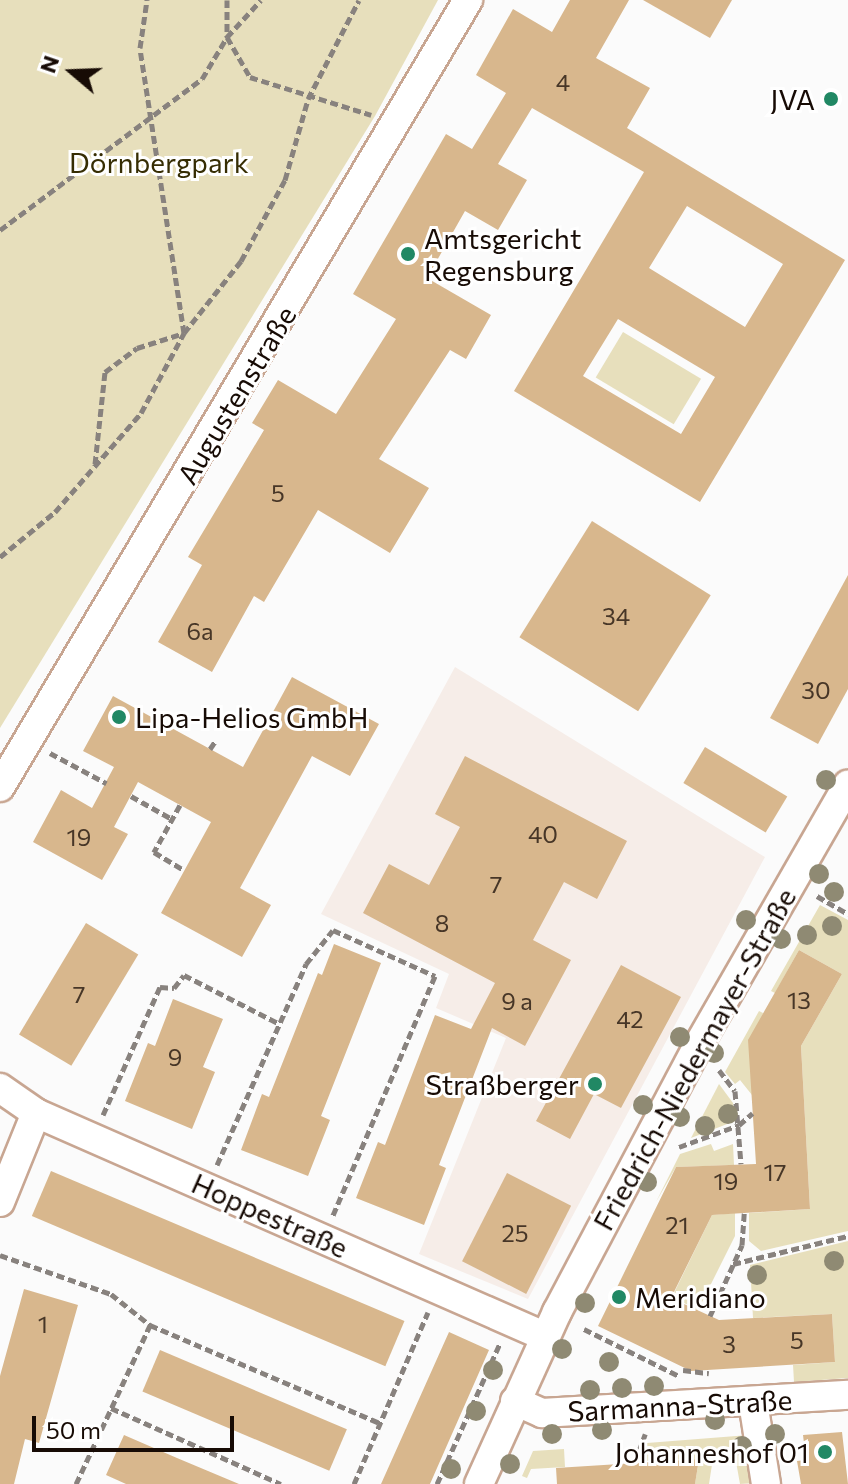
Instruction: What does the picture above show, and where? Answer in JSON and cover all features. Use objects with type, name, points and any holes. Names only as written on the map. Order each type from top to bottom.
[{"type":"street","name":"Augustenstraße","points":[[0,787],[468,0]]},
{"type":"street","name":"Friedrich-Niedermayer-Straße","points":[[479,1484],[544,1336],[696,1049],[848,785]]},
{"type":"street","name":"Hoppestraße","points":[[0,1088],[36,1113],[544,1336]]},
{"type":"street","points":[[0,1202],[36,1113]]},
{"type":"street","name":"Sarmanna-Straße","points":[[515,1401],[542,1413],[848,1395]]},
{"type":"street","points":[[753,1402],[766,1484]]},
{"type":"path","points":[[147,0],[140,48],[184,333]]},
{"type":"path","points":[[227,0],[227,37],[250,77],[308,99],[375,116],[394,126]]},
{"type":"path","points":[[0,230],[151,122],[202,79],[227,37],[261,0]]},
{"type":"path","points":[[0,557],[55,512],[141,413],[184,333],[241,261],[285,180],[308,99],[359,0]]},
{"type":"path","points":[[95,466],[105,372],[137,348],[184,333]]},
{"type":"path","points":[[210,749],[216,740]]},
{"type":"path","points":[[29,741],[106,783]]},
{"type":"path","points":[[131,796],[172,819]]},
{"type":"path","points":[[180,805],[154,852],[184,870]]},
{"type":"path","points":[[817,896],[848,914]]},
{"type":"path","points":[[207,1188],[306,964],[333,930],[435,976],[323,1239]]},
{"type":"path","points":[[93,1138],[160,987],[174,988],[184,975],[278,1023]]},
{"type":"path","points":[[719,1070],[735,1091],[741,1164]]},
{"type":"path","points":[[679,1147],[739,1125],[753,1113]]},
{"type":"path","points":[[710,1316],[742,1245],[744,1213]]},
{"type":"path","points":[[733,1264],[848,1236]]},
{"type":"path","points":[[0,1255],[111,1294],[150,1325],[380,1423]]},
{"type":"path","points":[[354,1484],[438,1289]]},
{"type":"path","points":[[76,1484],[150,1325]]},
{"type":"path","points":[[584,1329],[681,1373],[709,1373]]},
{"type":"path","points":[[437,1484],[451,1444],[503,1336]]},
{"type":"path","points":[[634,1354],[638,1346]]},
{"type":"path","points":[[111,1408],[281,1484]]},
{"type":"path","points":[[451,1444],[462,1449]]},
{"type":"shaded area","points":[[455,667],[765,857],[528,1299],[419,1254],[506,1038],[436,1008],[449,974],[321,914]]},
{"type":"green space","name":"Dörnbergpark","points":[[0,0],[438,0],[375,116],[0,728]]},
{"type":"green space","points":[[623,332],[701,379],[674,424],[596,377]]},
{"type":"green space","points":[[820,905],[848,920],[848,1231],[761,1251],[749,1241],[749,1213],[810,1209],[801,1046],[842,974],[799,950],[775,993],[771,991]]},
{"type":"green space","points":[[759,1011],[763,1013],[752,1095],[740,1080],[735,1084],[725,1072]]},
{"type":"green space","points":[[719,1084],[733,1103],[735,1121],[691,1138]]},
{"type":"green space","points":[[711,1144],[714,1151],[733,1144],[734,1165],[676,1167],[656,1202],[680,1154]]},
{"type":"green space","points":[[735,1213],[735,1236],[698,1310],[672,1297],[712,1215]]},
{"type":"green space","points":[[848,1241],[848,1378],[794,1382],[793,1365],[835,1362],[832,1314],[753,1318],[750,1265]]},
{"type":"green space","points":[[749,1435],[756,1483],[740,1484],[735,1456],[713,1458],[709,1484],[695,1484],[699,1459],[643,1461],[647,1443]]},
{"type":"green space","points":[[564,1449],[565,1467],[531,1469],[527,1478],[522,1476],[533,1451]]},
{"type":"building","points":[[570,0],[629,0],[596,58],[650,88],[627,128],[845,260],[700,502],[514,391],[644,172],[532,108],[498,164],[527,180],[498,230],[465,211],[427,278],[491,315],[466,359],[450,350],[379,459],[429,488],[390,553],[318,510],[264,602],[254,596],[212,672],[158,642],[202,565],[188,557],[264,430],[252,423],[278,380],[336,414],[396,319],[353,294],[446,134],[472,149],[506,93],[476,75],[513,9],[552,32]],"holes":[[[687,206],[783,264],[745,327],[649,268]],[[618,319],[715,377],[681,434],[583,376]]]},
{"type":"building","points":[[643,0],[732,0],[710,38]]},
{"type":"building","points":[[592,521],[711,595],[638,711],[519,637]]},
{"type":"building","points":[[848,575],[848,689],[818,744],[770,718]]},
{"type":"building","points":[[292,677],[379,724],[350,776],[312,756],[240,888],[271,905],[242,957],[161,913],[211,822],[138,782],[114,827],[128,834],[102,880],[33,842],[61,790],[92,808],[114,767],[83,751],[113,696],[243,767]]},
{"type":"building","points":[[705,747],[787,796],[766,832],[683,783]]},
{"type":"building","points":[[465,756],[627,841],[597,899],[564,882],[533,940],[571,960],[525,1046],[492,1028],[439,1165],[446,1168],[424,1225],[356,1198],[378,1142],[385,1145],[435,1015],[471,1029],[495,983],[363,913],[389,864],[429,885],[460,827],[435,814]]},
{"type":"building","points":[[86,923],[138,954],[71,1066],[19,1034]]},
{"type":"building","points":[[334,944],[381,963],[321,1116],[330,1120],[308,1176],[241,1150],[262,1094],[269,1097],[318,973],[322,975]]},
{"type":"building","points":[[799,950],[842,974],[801,1046],[810,1209],[712,1215],[671,1298],[719,1320],[832,1314],[835,1362],[691,1371],[598,1326],[676,1167],[756,1164],[748,1040]]},
{"type":"building","points":[[621,965],[681,997],[621,1108],[594,1094],[570,1139],[536,1121]]},
{"type":"building","points":[[173,999],[223,1019],[203,1067],[215,1072],[192,1129],[125,1101],[148,1043],[155,1046]]},
{"type":"building","points":[[51,1171],[404,1321],[385,1366],[32,1216]]},
{"type":"building","points":[[507,1173],[571,1206],[526,1294],[462,1261]]},
{"type":"building","points":[[24,1289],[78,1305],[39,1443],[25,1439],[14,1484],[0,1484],[0,1376]]},
{"type":"building","points":[[449,1332],[489,1350],[430,1484],[381,1484]]},
{"type":"building","points":[[160,1350],[347,1429],[329,1471],[142,1391]]},
{"type":"building","name":"Johanneshof 01","points":[[842,1432],[848,1484],[801,1484],[797,1461],[806,1460],[803,1435]]},
{"type":"building","points":[[124,1435],[239,1484],[126,1484],[106,1475]]},
{"type":"building","points":[[699,1459],[695,1484],[557,1484],[556,1468]]},
{"type":"place","name":"JVA","points":[[831,99]]},
{"type":"place","name":"Amtsgericht Regensburg","points":[[408,254]]},
{"type":"place","name":"Lipa-Helios GmbH","points":[[119,717]]},
{"type":"place","name":"Straßberger","points":[[595,1084]]},
{"type":"place","name":"Meridiano","points":[[619,1297]]},
{"type":"place","name":"Johanneshof 01","points":[[825,1452]]}]
